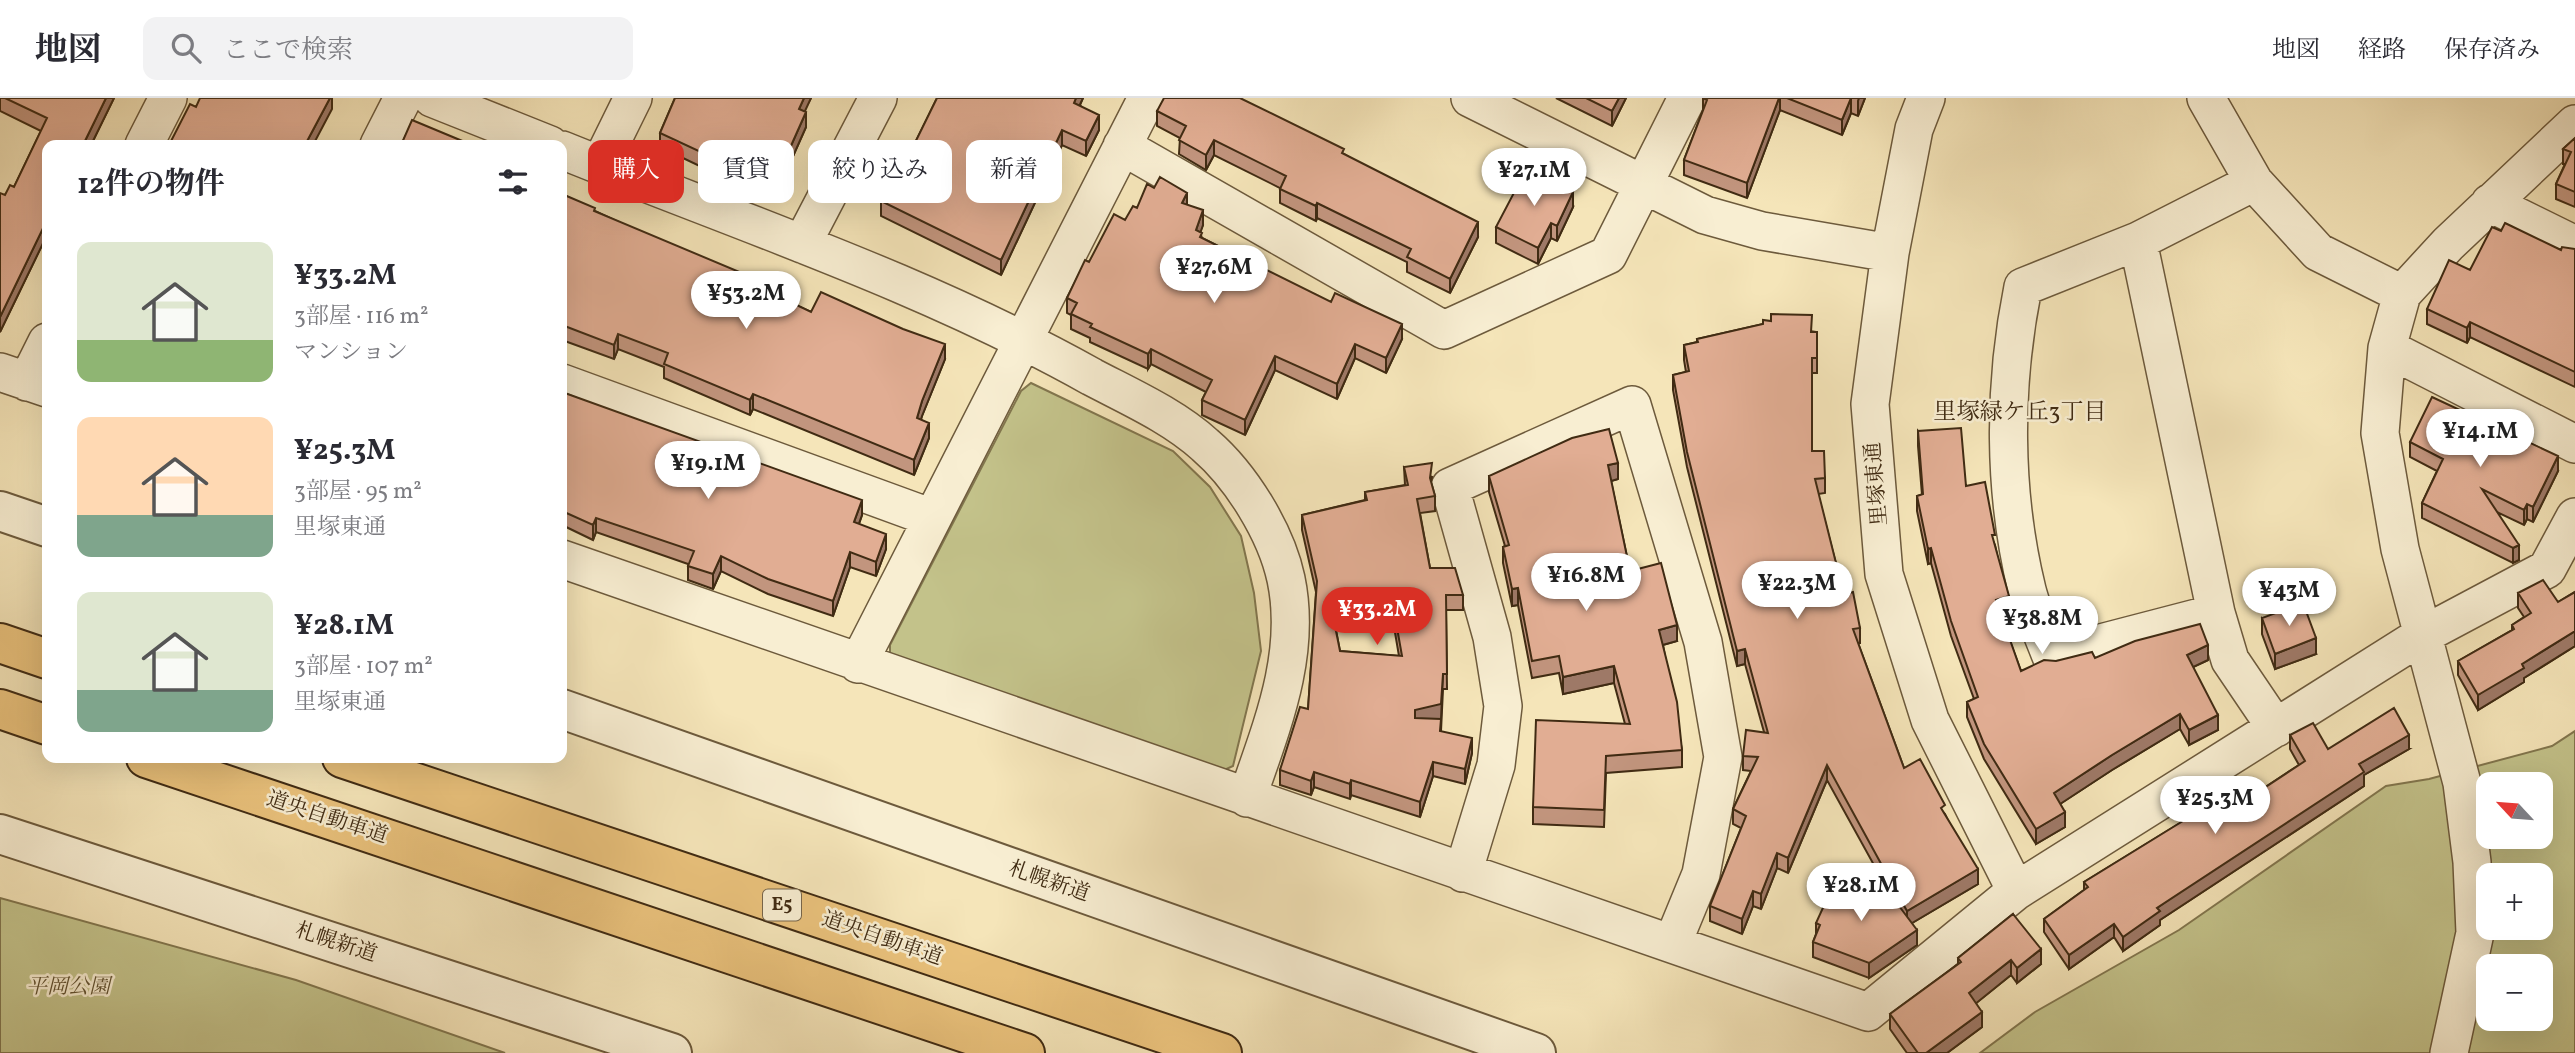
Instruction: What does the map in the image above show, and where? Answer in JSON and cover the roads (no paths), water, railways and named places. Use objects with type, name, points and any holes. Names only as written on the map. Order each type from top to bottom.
[{"type":"highway","points":[[0,643],[42,657]]},
{"type":"highway","points":[[0,709],[42,723]]},
{"type":"highway","name":"道央自動車道","points":[[161,763],[1025,1053]]},
{"type":"highway","name":"道央自動車道","points":[[357,763],[1222,1053]]},
{"type":"street","points":[[147,140],[168,98]]},
{"type":"street","points":[[382,140],[403,98]]},
{"type":"street","points":[[432,98],[537,140]]},
{"type":"street","points":[[612,140],[633,98]]},
{"type":"street","points":[[802,244],[878,98]]},
{"type":"street","points":[[858,664],[1147,98]]},
{"type":"street","points":[[1470,98],[1705,215],[1762,231],[1890,253]]},
{"type":"street","points":[[1122,146],[1444,330],[1608,255],[1645,187],[1687,98]]},
{"type":"street","name":"里塚東通","points":[[1926,98],[1914,129],[1890,253],[1870,404],[1884,574],[1930,720],[2016,891]]},
{"type":"street","points":[[2206,98],[2254,182],[2318,252],[2402,294]]},
{"type":"street","points":[[2449,1053],[2475,933],[2472,862],[2462,783],[2400,549],[2380,433],[2386,348],[2402,294],[2490,203],[2575,124]]},
{"type":"street","points":[[567,152],[588,160]]},
{"type":"street","points":[[2216,613],[2051,656],[2027,591],[2013,508],[2008,412],[2015,324],[2023,287],[2138,241],[2254,182]]},
{"type":"street","points":[[684,198],[802,244],[1024,340],[1165,417],[1205,444],[1239,480],[1263,520],[1286,579],[1291,642],[1279,702],[1247,798]]},
{"type":"street","points":[[2490,203],[2575,245]]},
{"type":"street","points":[[2138,241],[2216,613],[2230,660],[2276,728]]},
{"type":"street","points":[[2386,348],[2575,444]]},
{"type":"street","points":[[25,381],[42,351]]},
{"type":"street","points":[[567,385],[932,518]]},
{"type":"street","points":[[1462,873],[1496,765],[1503,706],[1492,637],[1450,487],[1632,405],[1703,642],[1723,757],[1701,874],[1673,942]]},
{"type":"street","points":[[0,510],[42,525]]},
{"type":"street","points":[[567,561],[1462,873],[1673,942],[1868,1012],[2016,891],[2421,636],[2547,569],[2575,517]]},
{"type":"street","name":"札幌新道","points":[[567,711],[1536,1053]]},
{"type":"street","name":"札幌新道","points":[[0,834],[672,1053]]},
{"type":"district","name":"里塚緑ケ丘3丁目","points":[[2020,413]]},
{"type":"park label","name":"平岡公園","points":[[68,987]]}]
